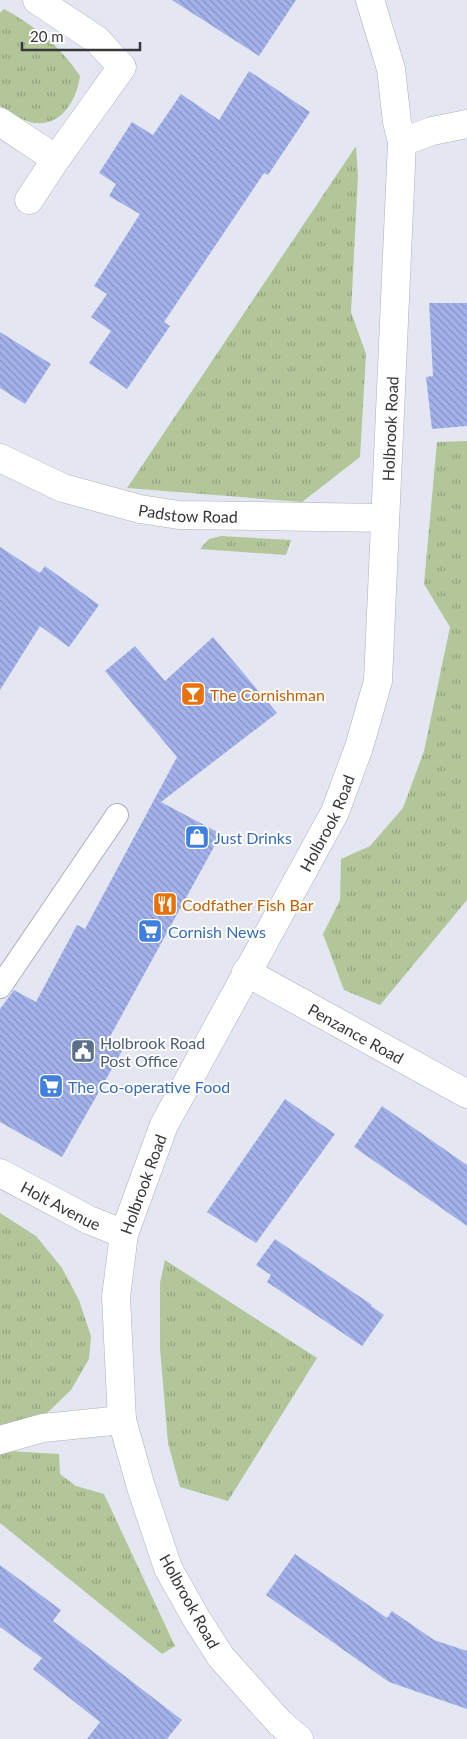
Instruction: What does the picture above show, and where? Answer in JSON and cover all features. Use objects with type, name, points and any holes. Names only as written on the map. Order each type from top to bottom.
[{"type":"street","points":[[30,200],[56,159],[122,67],[97,40],[37,0]]},
{"type":"street","name":"Holbrook Road","points":[[300,1739],[280,1723],[221,1657],[196,1618],[168,1568],[141,1487],[122,1420],[116,1297],[124,1234],[164,1125],[335,812],[359,747],[378,682],[402,142],[391,69],[370,0]]},
{"type":"street","points":[[0,122],[56,159]]},
{"type":"street","points":[[402,142],[432,131],[467,124]]},
{"type":"street","name":"Padstow Road","points":[[0,458],[63,488],[162,513],[179,515],[385,518]]},
{"type":"street","name":"Penzance Road","points":[[246,972],[467,1094]]},
{"type":"street","name":"Holt Avenue","points":[[0,1173],[89,1220],[124,1234]]},
{"type":"street","points":[[0,1440],[43,1428],[122,1420]]},
{"type":"lane","points":[[0,987],[118,815]]},
{"type":"green space","points":[[4,9],[26,22],[56,46],[80,76],[74,97],[69,106],[55,119],[46,123],[24,120],[0,106],[0,13]]},
{"type":"green space","points":[[356,146],[358,176],[351,312],[366,354],[360,457],[302,502],[127,488]]},
{"type":"green space","points":[[467,441],[467,900],[380,1005],[344,990],[323,934],[340,900],[341,859],[370,846],[403,808],[424,751],[450,627],[424,584],[437,442]]},
{"type":"green space","points":[[221,536],[291,540],[286,555],[200,549],[209,539]]},
{"type":"green space","points":[[0,1213],[36,1236],[62,1268],[79,1300],[91,1336],[89,1359],[71,1390],[46,1414],[0,1427]]},
{"type":"green space","points":[[165,1260],[317,1358],[228,1501],[180,1487],[168,1443],[160,1348],[160,1283]]},
{"type":"green space","points":[[8,1451],[59,1454],[60,1474],[76,1486],[104,1494],[175,1646],[162,1654],[0,1523],[0,1455]]},
{"type":"building","points":[[172,0],[296,0],[259,56]]},
{"type":"building","points":[[249,71],[310,112],[268,175],[264,173],[164,322],[170,326],[127,389],[89,363],[111,331],[91,317],[107,294],[94,286],[140,214],[109,196],[116,184],[99,173],[132,122],[153,135],[181,94],[219,120]]},
{"type":"building","points":[[429,303],[467,303],[467,426],[432,429],[426,377],[433,376]]},
{"type":"building","points":[[0,332],[51,364],[25,404],[0,388]]},
{"type":"building","points":[[0,547],[40,573],[45,566],[99,605],[69,647],[40,626],[0,690]]},
{"type":"building","points":[[213,637],[277,713],[161,802],[221,834],[106,1044],[122,1051],[62,1157],[0,1122],[0,1009],[14,990],[36,1002],[77,925],[85,929],[177,757],[105,671],[135,646],[165,681]]},
{"type":"building","points":[[285,1099],[335,1134],[256,1243],[207,1212]]},
{"type":"building","points":[[382,1106],[467,1165],[467,1226],[354,1147]]},
{"type":"building","points":[[275,1239],[384,1315],[362,1346],[267,1282],[271,1275],[256,1265]]},
{"type":"building","points":[[295,1554],[387,1618],[392,1611],[434,1640],[467,1651],[467,1709],[389,1682],[266,1595]]},
{"type":"building","points":[[0,1565],[61,1610],[53,1621],[182,1720],[167,1739],[87,1739],[100,1722],[33,1669],[42,1658],[0,1627]]},
{"type":"place","name":"The Cornishman","points":[[193,694]]},
{"type":"place","name":"Just Drinks","points":[[197,837]]},
{"type":"place","name":"Codfather Fish Bar","points":[[165,904]]},
{"type":"place","name":"Cornish News","points":[[150,931]]},
{"type":"place","name":"Holbrook Road Post Office","points":[[83,1051]]},
{"type":"place","name":"The Co-operative Food","points":[[51,1086]]}]
